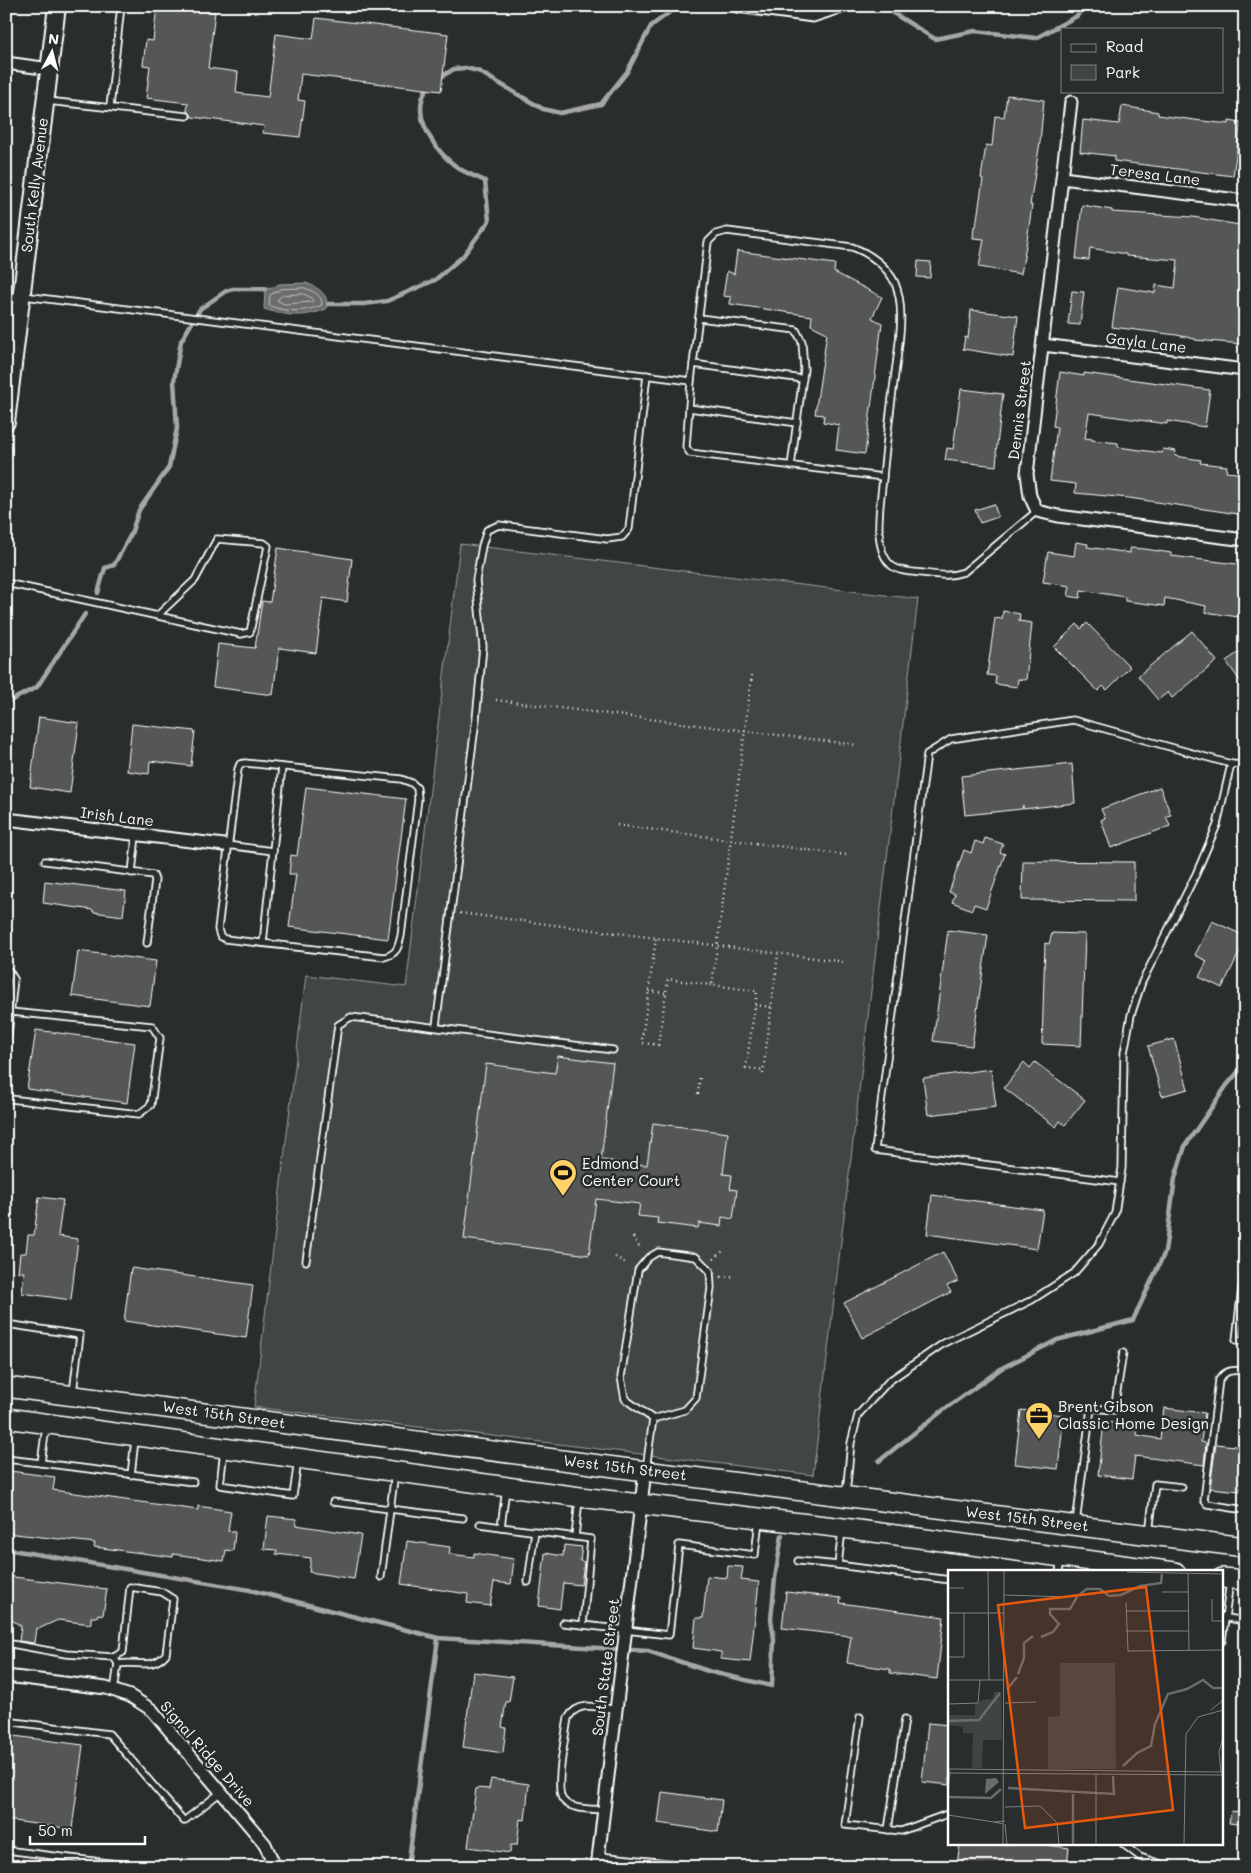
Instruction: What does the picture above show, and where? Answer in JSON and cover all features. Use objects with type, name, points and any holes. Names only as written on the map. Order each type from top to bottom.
[{"type":"main road","name":"South Kelly Avenue","points":[[6,422],[57,6]]},
{"type":"main road","name":"West 15th Street","points":[[6,1387],[1245,1548]]},
{"type":"main road","points":[[6,1418],[580,1497],[843,1528],[1060,1564],[1146,1570]]},
{"type":"street","points":[[737,6],[813,16],[843,6]]},
{"type":"street","points":[[6,63],[50,69]]},
{"type":"street","name":"Dennis Street","points":[[1037,511],[1030,496],[1027,474],[1071,102]]},
{"type":"street","name":"Teresa Lane","points":[[1062,178],[1245,201]]},
{"type":"street","name":"Gayla Lane","points":[[1043,345],[1245,370]]},
{"type":"street","points":[[1037,511],[1068,517],[1245,540]]},
{"type":"street","name":"Irish Lane","points":[[6,819],[226,845]]},
{"type":"street","name":"South State Street","points":[[598,1861],[645,1471]]},
{"type":"street","name":"Signal Ridge Drive","points":[[6,1676],[106,1688],[130,1696],[152,1710],[265,1844],[275,1867]]},
{"type":"lane","points":[[110,107],[121,6]]},
{"type":"lane","points":[[45,101],[187,116]]},
{"type":"lane","points":[[883,477],[690,453],[686,447],[693,364],[708,242],[716,234],[727,231],[852,247],[866,252],[894,282],[900,300],[899,335],[883,477],[878,541],[884,556],[893,567],[908,572],[951,576],[964,572],[1037,511]]},
{"type":"lane","points":[[22,296],[691,381]]},
{"type":"lane","points":[[699,318],[796,330],[802,342],[804,352],[803,379],[791,466]]},
{"type":"lane","points":[[693,364],[803,379]]},
{"type":"lane","points":[[436,1026],[483,647],[476,580],[487,530],[499,525],[607,539],[622,537],[629,529],[647,375]]},
{"type":"lane","points":[[689,408],[796,423]]},
{"type":"lane","points":[[6,584],[241,634],[250,632],[268,546],[264,543],[218,539],[195,580],[158,616]]},
{"type":"lane","points":[[1120,1182],[875,1150],[927,754],[951,739],[1073,720],[1231,764],[1245,765]]},
{"type":"lane","points":[[240,764],[282,767],[401,779],[412,783],[417,788],[418,799],[401,936],[398,947],[393,955],[384,957],[225,939],[220,936],[218,929],[226,845],[240,764]]},
{"type":"lane","points":[[845,1496],[851,1443],[858,1415],[889,1381],[944,1343],[1032,1300],[1074,1273],[1099,1244],[1115,1213],[1122,1168],[1124,1053],[1130,1015],[1142,982],[1196,874],[1217,825],[1231,764]]},
{"type":"lane","points":[[263,943],[282,767]]},
{"type":"lane","points":[[132,872],[136,834]]},
{"type":"lane","points":[[226,845],[273,850]]},
{"type":"lane","points":[[45,861],[153,875],[155,877],[147,943]]},
{"type":"lane","points":[[6,971],[10,971],[14,979],[6,1054]]},
{"type":"lane","points":[[6,1094],[10,1099],[139,1114],[150,1105],[160,1038],[152,1026],[11,1012]]},
{"type":"lane","points":[[306,1261],[338,1025],[351,1017],[436,1026],[613,1050]]},
{"type":"lane","points":[[658,1252],[696,1256],[710,1271],[711,1288],[696,1398],[684,1410],[653,1420],[625,1399],[621,1376],[638,1270],[648,1258],[658,1252]]},
{"type":"lane","points":[[1245,1261],[1236,1340],[1245,1340]]},
{"type":"lane","points":[[6,1324],[80,1335],[73,1395]]},
{"type":"lane","points":[[1075,1526],[1091,1408],[1114,1410],[1123,1353]]},
{"type":"lane","points":[[1245,1371],[1232,1370],[1223,1373],[1219,1380],[1204,1500],[1207,1504],[1245,1510]]},
{"type":"lane","points":[[645,1471],[653,1420]]},
{"type":"lane","points":[[41,1463],[46,1423]]},
{"type":"lane","points":[[131,1475],[136,1436]]},
{"type":"lane","points":[[220,1485],[224,1448]]},
{"type":"lane","points":[[211,1484],[293,1496],[299,1458]]},
{"type":"lane","points":[[6,1460],[193,1482]]},
{"type":"lane","points":[[381,1576],[395,1471]]},
{"type":"lane","points":[[1149,1535],[1155,1484],[1182,1487]]},
{"type":"lane","points":[[501,1526],[506,1486]]},
{"type":"lane","points":[[575,1537],[580,1497]]},
{"type":"lane","points":[[333,1502],[462,1518]]},
{"type":"lane","points":[[562,1623],[669,1634],[679,1545],[755,1555],[759,1518]]},
{"type":"lane","points":[[480,1524],[591,1539],[583,1625]]},
{"type":"lane","points":[[838,1565],[843,1528]]},
{"type":"lane","points":[[528,1582],[535,1531]]},
{"type":"lane","points":[[798,1561],[948,1580]]},
{"type":"lane","points":[[1224,1613],[1232,1579]]},
{"type":"lane","points":[[6,1643],[66,1654],[114,1657],[123,1652],[130,1587],[162,1592],[172,1599],[166,1654],[160,1661],[150,1665],[128,1662],[118,1664]]},
{"type":"lane","points":[[1224,1617],[1245,1620]]},
{"type":"lane","points":[[114,1657],[118,1664],[114,1691]]},
{"type":"lane","points":[[604,1810],[572,1806],[563,1801],[559,1792],[560,1776],[568,1718],[571,1713],[582,1706],[616,1710]]},
{"type":"lane","points":[[860,1717],[844,1825],[901,1831],[948,1814]]},
{"type":"lane","points":[[888,1830],[904,1719]]},
{"type":"lane","points":[[6,1721],[109,1734],[184,1821],[221,1792]]},
{"type":"lane","points":[[1126,1846],[1140,1857],[1170,1867]]},
{"type":"lane","points":[[6,1850],[141,1867]]},
{"type":"lane","points":[[598,1861],[632,1859],[708,1867]]},
{"type":"lane","points":[[631,1867],[632,1859]]},
{"type":"path","points":[[712,984],[752,675]]},
{"type":"path","points":[[496,700],[858,745]]},
{"type":"path","points":[[616,825],[846,855]]},
{"type":"path","points":[[451,912],[846,962]]},
{"type":"path","points":[[642,1039],[656,938]]},
{"type":"path","points":[[643,1043],[658,1045],[668,979],[757,991],[746,1068],[763,1072],[778,954]]},
{"type":"path","points":[[649,991],[666,993]]},
{"type":"path","points":[[755,1004],[771,1007]]},
{"type":"path","points":[[698,1094],[700,1075]]},
{"type":"path","points":[[633,1237],[641,1249]]},
{"type":"path","points":[[714,1259],[723,1251]]},
{"type":"path","points":[[615,1257],[628,1264]]},
{"type":"path","points":[[720,1277],[734,1276]]},
{"type":"green space","name":"Edmond Center Court","points":[[460,544],[918,599],[813,1475],[254,1407],[306,975],[406,987]]},
{"type":"water","points":[[306,283],[322,292],[327,300],[326,309],[310,314],[295,315],[264,309],[265,289],[279,284]]},
{"type":"building","points":[[157,6],[187,6],[187,9],[215,12],[208,68],[238,72],[236,93],[268,97],[276,34],[313,39],[316,18],[448,34],[441,91],[301,74],[298,100],[305,101],[300,137],[263,133],[264,126],[192,117],[187,111],[188,103],[146,98],[150,66],[143,65],[146,40],[153,41]]},
{"type":"building","points":[[1007,95],[1044,100],[1040,142],[1030,205],[1032,205],[1021,274],[979,267],[984,239],[973,238],[983,179],[981,178],[986,145],[992,146],[995,116],[1004,117]]},
{"type":"building","points":[[1122,106],[1158,112],[1158,115],[1229,124],[1229,121],[1241,123],[1233,176],[1114,161],[1115,156],[1080,152],[1083,120],[1119,124]]},
{"type":"building","points":[[1082,205],[1112,210],[1112,212],[1193,217],[1245,226],[1245,265],[1242,290],[1245,290],[1243,344],[1195,340],[1177,335],[1112,327],[1118,287],[1155,293],[1156,285],[1175,288],[1178,260],[1126,256],[1126,254],[1090,248],[1089,260],[1076,259]]},
{"type":"building","points":[[737,251],[835,264],[834,272],[882,297],[872,318],[882,323],[865,454],[836,450],[839,425],[823,422],[824,415],[815,414],[827,333],[811,325],[812,316],[730,304],[731,297],[723,296],[727,271],[734,274]]},
{"type":"building","points":[[918,261],[931,262],[930,278],[917,277]]},
{"type":"building","points":[[1072,291],[1084,292],[1080,325],[1068,324]]},
{"type":"building","points":[[971,310],[1018,316],[1013,357],[963,349],[965,337],[968,338]]},
{"type":"building","points":[[1060,372],[1084,376],[1084,373],[1210,390],[1205,427],[1167,421],[1167,424],[1089,413],[1085,438],[1118,443],[1118,447],[1162,453],[1163,449],[1176,451],[1175,456],[1201,460],[1200,463],[1227,466],[1226,472],[1245,474],[1245,515],[1129,498],[1075,493],[1076,484],[1050,481],[1057,427],[1053,426]]},
{"type":"building","points":[[961,389],[1003,394],[996,466],[945,460],[947,448],[953,449]]},
{"type":"building","points":[[994,504],[998,517],[980,523],[975,510]]},
{"type":"building","points":[[1076,542],[1088,544],[1087,547],[1130,553],[1130,548],[1145,549],[1171,553],[1171,556],[1245,565],[1245,618],[1205,612],[1206,606],[1165,598],[1164,606],[1125,601],[1125,597],[1081,590],[1080,598],[1068,596],[1070,586],[1043,582],[1048,552],[1074,556]]},
{"type":"building","points":[[278,548],[352,559],[347,602],[323,598],[316,653],[279,648],[273,695],[213,687],[218,644],[255,648],[262,601],[270,602]]},
{"type":"building","points":[[1003,611],[1020,614],[1019,621],[1032,623],[1026,680],[1018,679],[1017,687],[995,684],[996,676],[987,675],[995,618],[1002,619]]},
{"type":"building","points":[[1087,623],[1130,667],[1107,690],[1103,686],[1098,691],[1054,647],[1077,624],[1081,629]]},
{"type":"building","points":[[1192,631],[1217,661],[1172,698],[1168,692],[1158,700],[1138,676]]},
{"type":"building","points":[[1245,648],[1245,688],[1226,661]]},
{"type":"building","points":[[39,717],[79,723],[70,793],[30,787]]},
{"type":"building","points":[[132,724],[195,731],[191,766],[150,761],[149,774],[127,771]]},
{"type":"building","points":[[1072,764],[1075,803],[1023,809],[1023,805],[1022,809],[965,815],[961,776]]},
{"type":"building","points":[[306,787],[406,799],[388,939],[289,927],[296,874],[289,874],[291,855],[297,856]]},
{"type":"building","points":[[1160,787],[1171,815],[1166,816],[1170,826],[1111,848],[1101,820],[1105,818],[1101,809]]},
{"type":"building","points":[[985,838],[1003,844],[1000,852],[1005,854],[986,908],[974,904],[972,910],[952,902],[955,894],[949,892],[964,850],[971,853],[975,841],[983,844]]},
{"type":"building","points":[[1023,861],[1134,862],[1134,901],[1022,900]]},
{"type":"building","points":[[45,881],[126,891],[123,916],[43,903]]},
{"type":"building","points":[[1212,921],[1245,936],[1245,941],[1222,988],[1199,977],[1207,961],[1195,955]]},
{"type":"building","points":[[948,930],[988,935],[972,1046],[933,1041]]},
{"type":"building","points":[[1052,933],[1085,934],[1081,1046],[1042,1044],[1045,943],[1049,944]]},
{"type":"building","points":[[78,951],[156,961],[150,1006],[72,996]]},
{"type":"building","points":[[36,1030],[135,1043],[127,1103],[27,1089]]},
{"type":"building","points":[[1174,1039],[1188,1089],[1162,1096],[1148,1046]]},
{"type":"building","points":[[558,1056],[613,1063],[601,1160],[647,1165],[653,1123],[728,1133],[723,1174],[732,1175],[730,1189],[737,1190],[733,1219],[722,1217],[721,1226],[699,1223],[698,1228],[657,1223],[658,1218],[638,1216],[640,1204],[596,1199],[589,1255],[464,1239],[486,1064],[555,1073]]},
{"type":"building","points":[[1024,1062],[1030,1068],[1035,1062],[1085,1100],[1065,1125],[1060,1121],[1056,1127],[1004,1088]]},
{"type":"building","points":[[991,1069],[996,1107],[928,1115],[923,1078]]},
{"type":"building","points":[[932,1195],[1043,1210],[1037,1249],[927,1234]]},
{"type":"building","points":[[39,1197],[63,1200],[58,1236],[78,1239],[71,1300],[22,1293],[24,1272],[18,1272],[20,1253],[26,1253],[28,1235],[34,1235]]},
{"type":"building","points":[[943,1252],[958,1281],[947,1286],[951,1292],[862,1338],[844,1303]]},
{"type":"building","points":[[131,1268],[253,1285],[246,1338],[124,1321]]},
{"type":"building","points":[[1164,1408],[1205,1413],[1201,1442],[1206,1443],[1204,1465],[1135,1456],[1132,1479],[1098,1475],[1104,1422],[1138,1426],[1137,1435],[1160,1439]]},
{"type":"building","name":"Brent Gibson Classic Home Design","points":[[1021,1410],[1064,1415],[1058,1469],[1015,1464]]},
{"type":"building","points":[[1216,1444],[1245,1447],[1240,1491],[1210,1488]]},
{"type":"building","points":[[10,1471],[55,1477],[53,1490],[198,1510],[198,1506],[231,1511],[228,1531],[235,1532],[233,1551],[226,1550],[224,1561],[173,1554],[173,1557],[94,1547],[95,1543],[6,1533],[6,1505]]},
{"type":"building","points":[[268,1516],[297,1519],[296,1525],[361,1535],[354,1579],[309,1572],[311,1558],[276,1554],[277,1550],[264,1549]]},
{"type":"building","points":[[407,1541],[450,1547],[449,1554],[474,1557],[474,1553],[514,1559],[511,1584],[494,1582],[490,1606],[467,1603],[468,1594],[401,1584]]},
{"type":"building","points":[[564,1545],[582,1547],[580,1561],[584,1562],[581,1585],[563,1583],[560,1609],[539,1606],[545,1553],[563,1556]]},
{"type":"building","points":[[728,1566],[743,1567],[741,1580],[759,1582],[750,1662],[721,1659],[721,1652],[693,1648],[696,1618],[703,1618],[707,1576],[727,1578]]},
{"type":"building","points":[[6,1576],[107,1589],[103,1615],[98,1614],[97,1617],[91,1617],[91,1624],[58,1620],[38,1629],[36,1628],[34,1643],[19,1641],[21,1626],[6,1616]]},
{"type":"building","points":[[786,1592],[841,1598],[840,1603],[944,1617],[937,1679],[890,1673],[890,1669],[847,1663],[851,1636],[782,1628]]},
{"type":"building","points":[[473,1672],[513,1677],[502,1727],[506,1728],[503,1753],[463,1747]]},
{"type":"building","points":[[928,1723],[948,1725],[948,1785],[922,1782]]},
{"type":"building","points":[[6,1735],[83,1745],[72,1829],[6,1820]]},
{"type":"building","points":[[491,1779],[529,1784],[525,1820],[520,1819],[517,1845],[511,1845],[510,1853],[468,1847],[476,1788],[489,1789]]},
{"type":"building","points":[[662,1792],[722,1800],[718,1832],[658,1823]]},
{"type":"building","points":[[1231,1811],[1245,1813],[1245,1825],[1229,1823]]},
{"type":"building","points":[[960,1846],[1055,1846],[1069,1848],[1067,1867],[975,1867],[957,1864]]},
{"type":"waterway","points":[[439,78],[454,69],[465,68],[478,71],[543,109],[560,113],[601,104],[627,72],[651,26],[678,6]]},
{"type":"waterway","points":[[889,6],[893,13],[935,39],[975,31],[1036,38],[1077,16],[1081,10],[1099,6]]},
{"type":"waterway","points":[[328,304],[364,304],[387,301],[435,280],[463,256],[489,221],[485,181],[463,171],[451,162],[442,154],[427,132],[421,108],[423,97],[429,86]]},
{"type":"waterway","points":[[98,593],[105,568],[114,565],[131,534],[139,510],[169,467],[177,428],[174,381],[181,341],[200,309],[226,291],[233,289],[265,289]]},
{"type":"waterway","points":[[6,703],[37,687],[85,614]]},
{"type":"waterway","points":[[879,1461],[942,1411],[1002,1368],[1057,1340],[1133,1320],[1165,1252],[1175,1178],[1185,1146],[1227,1085],[1245,1064]]},
{"type":"waterway","points":[[6,1549],[250,1590],[438,1638],[648,1651],[711,1672],[772,1686],[774,1639],[771,1619],[782,1535]]},
{"type":"waterway","points":[[408,1867],[438,1638]]},
{"type":"place","name":"Edmond Center Court","points":[[563,1197]]},
{"type":"place","name":"Brent Gibson Classic Home Design","points":[[1039,1440]]}]
